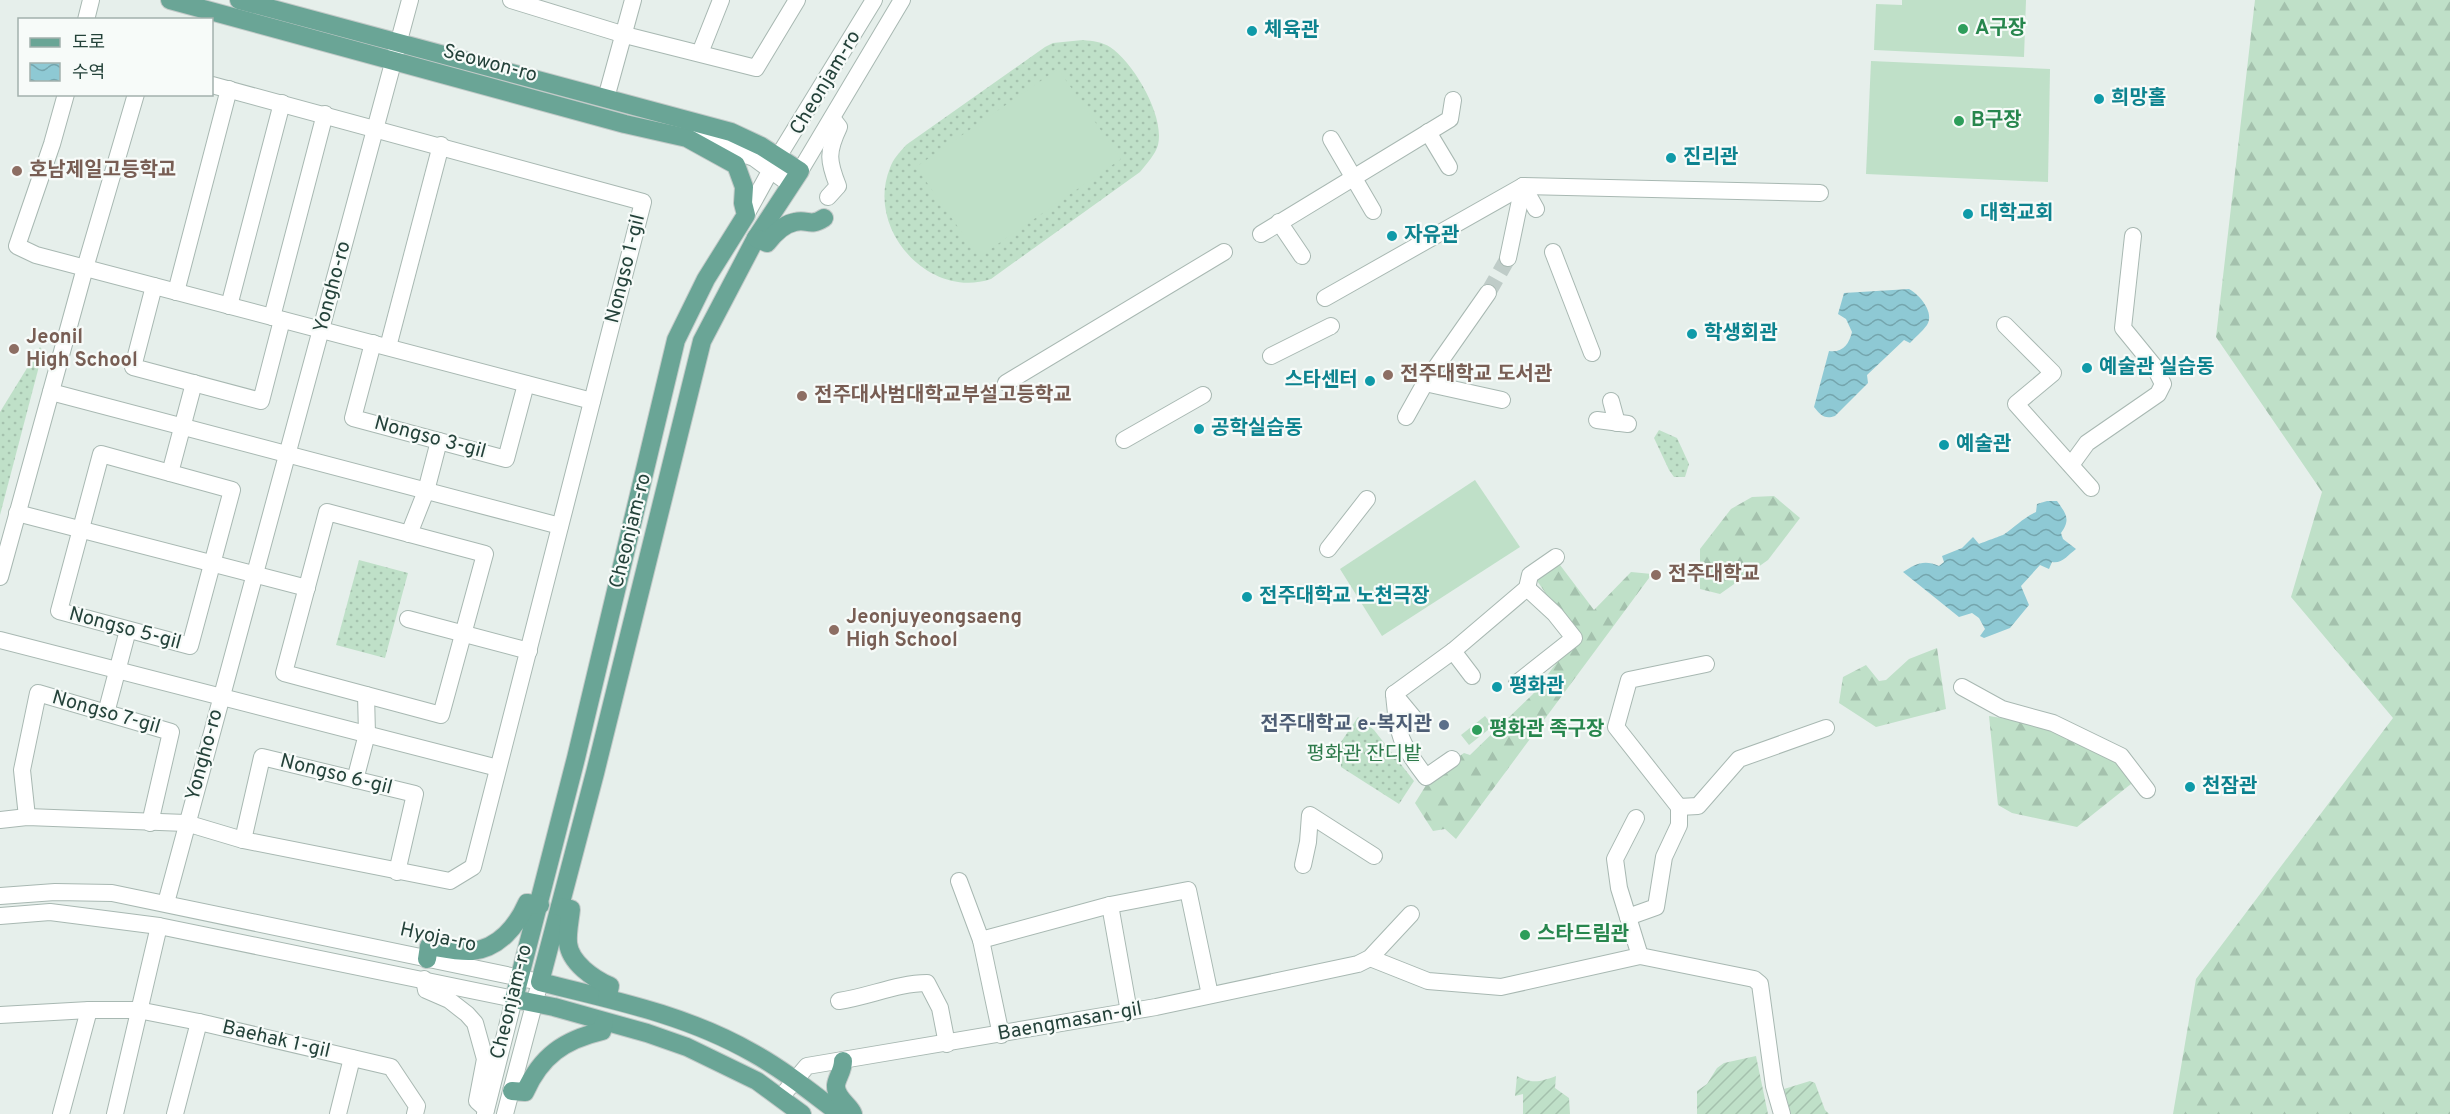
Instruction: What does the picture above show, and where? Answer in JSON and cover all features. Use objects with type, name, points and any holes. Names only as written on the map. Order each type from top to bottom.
[{"type":"main road","name":"Seowon-ro","points":[[170,0],[625,124],[687,138]]},
{"type":"main road","name":"Seowon-ro","points":[[239,0],[731,132],[795,178]]},
{"type":"main road","points":[[687,138],[735,165],[744,188],[743,203],[746,215]]},
{"type":"main road","name":"Cheonjam-ro","points":[[540,982],[595,773],[702,341],[756,238],[795,178]]},
{"type":"main road","name":"Cheonjam-ro","points":[[514,999],[540,905],[676,340],[705,279],[746,215]]},
{"type":"main road","points":[[756,238],[767,243],[777,230],[795,222],[814,224],[824,219]]},
{"type":"main road","points":[[427,959],[429,946],[472,951],[497,942],[520,918],[527,903],[540,905]]},
{"type":"main road","points":[[560,907],[571,909],[568,944],[576,961],[597,981],[610,986],[607,998]]},
{"type":"main road","name":"Hyoja-ro","points":[[540,982],[607,998],[678,1019],[726,1038],[795,1080],[840,1114]]},
{"type":"main road","points":[[514,999],[646,1033],[687,1047],[757,1081],[802,1114]]},
{"type":"main road","points":[[512,1091],[525,1092],[539,1065],[551,1054],[583,1035],[602,1031],[604,1022]]},
{"type":"main road","points":[[843,1061],[843,1071],[836,1085],[837,1094],[853,1114]]},
{"type":"street","points":[[86,18],[91,0]]},
{"type":"street","name":"Yongho-ro","points":[[166,903],[410,0]]},
{"type":"street","points":[[511,0],[548,5],[625,34],[756,68],[797,0]]},
{"type":"street","points":[[606,98],[633,0]]},
{"type":"street","points":[[700,53],[721,0]]},
{"type":"street","name":"Cheonjam-ro","points":[[746,215],[774,163],[874,0]]},
{"type":"street","name":"Cheonjam-ro","points":[[795,178],[902,0]]},
{"type":"street","name":"Nongso 1-gil","points":[[213,85],[644,202],[592,401]]},
{"type":"street","points":[[176,292],[229,89]]},
{"type":"street","points":[[0,820],[27,817],[186,823],[243,840],[450,881],[473,867],[592,401],[36,255],[17,246],[52,144],[65,96]]},
{"type":"street","points":[[0,577],[85,268],[135,96]]},
{"type":"street","points":[[1261,234],[1352,176],[1450,119],[1453,100]]},
{"type":"street","points":[[229,306],[282,103]]},
{"type":"street","points":[[154,286],[133,367],[261,401],[298,215],[325,114]]},
{"type":"street","points":[[828,198],[838,186],[829,162],[833,139],[840,126],[832,118]]},
{"type":"street","points":[[1428,132],[1449,167]]},
{"type":"street","name":"Seowon-ro","points":[[687,138],[696,137],[774,163]]},
{"type":"street","points":[[1331,139],[1373,212]]},
{"type":"street","name":"Nongso 3-gil","points":[[441,146],[413,252],[353,418],[506,459],[526,384]]},
{"type":"street","points":[[1324,298],[1523,186],[1820,193]]},
{"type":"street","points":[[1523,186],[1536,209]]},
{"type":"street","points":[[1508,258],[1523,186]]},
{"type":"street","points":[[1279,222],[1302,256]]},
{"type":"street","points":[[2071,465],[2087,443],[2158,394],[2163,384],[2154,366],[2123,328],[2133,236]]},
{"type":"street","points":[[1006,383],[1224,252]]},
{"type":"street","points":[[1553,252],[1593,353]]},
{"type":"street","points":[[1406,417],[1425,383],[1488,293]]},
{"type":"street","points":[[2005,325],[2052,373],[2016,404],[2091,488]]},
{"type":"street","points":[[1271,356],[1331,326]]},
{"type":"street","points":[[170,473],[194,383]]},
{"type":"street","points":[[1425,383],[1502,400]]},
{"type":"street","points":[[51,392],[560,526]]},
{"type":"street","points":[[1124,440],[1203,395]]},
{"type":"street","points":[[1597,420],[1623,423],[1611,400]]},
{"type":"street","points":[[409,534],[426,491],[439,441]]},
{"type":"street","name":"Nongso 5-gil","points":[[101,454],[170,473],[232,490],[190,646],[59,611],[101,454]]},
{"type":"street","points":[[1328,549],[1367,499]]},
{"type":"street","points":[[327,512],[409,534],[485,554],[441,715],[284,673],[327,512]]},
{"type":"street","points":[[17,513],[307,588]]},
{"type":"street","points":[[1394,694],[1453,651],[1527,588],[1530,575],[1556,557]]},
{"type":"street","points":[[1517,683],[1574,638],[1555,614],[1527,588]]},
{"type":"street","points":[[408,619],[528,651]]},
{"type":"street","points":[[106,713],[128,630]]},
{"type":"street","points":[[0,640],[498,768]]},
{"type":"street","points":[[1453,651],[1472,676]]},
{"type":"street","points":[[1628,917],[1656,907],[1664,857],[1679,825],[1679,807],[1616,726],[1629,680],[1706,664]]},
{"type":"street","points":[[1962,687],[2002,709],[2053,723],[2121,756],[2147,790]]},
{"type":"street","name":"Nongso 7-gil","points":[[27,817],[22,770],[38,693],[171,732],[150,823]]},
{"type":"street","points":[[1394,694],[1418,723]]},
{"type":"street","points":[[1394,694],[1398,734],[1403,747],[1426,777],[1452,759]]},
{"type":"street","points":[[355,780],[367,734],[366,695]]},
{"type":"street","points":[[1679,807],[1698,806],[1739,759],[1826,728]]},
{"type":"street","name":"Nongso 6-gil","points":[[243,840],[262,758],[415,794],[397,872]]},
{"type":"street","points":[[1303,865],[1310,815],[1374,856]]},
{"type":"street","points":[[1636,818],[1615,859],[1619,888],[1640,956]]},
{"type":"street","points":[[959,881],[981,940],[1001,1035]]},
{"type":"street","points":[[981,940],[1110,905],[1188,890],[1210,995]]},
{"type":"street","name":"Hyoja-ro","points":[[0,896],[55,891],[112,893],[540,982]]},
{"type":"street","points":[[1110,905],[1129,1012]]},
{"type":"street","points":[[0,916],[50,912],[159,926],[514,999]]},
{"type":"street","name":"Baengmasan-gil","points":[[781,1097],[807,1066],[1129,1012],[1358,964],[1370,958],[1412,914]]},
{"type":"street","points":[[115,1114],[159,926]]},
{"type":"street","points":[[1370,958],[1428,981],[1501,987],[1640,956],[1748,977],[1760,984],[1774,1086],[1782,1114]]},
{"type":"street","points":[[424,979],[426,990],[449,1000],[475,1023],[485,1059],[477,1101],[485,1112]]},
{"type":"street","name":"Cheonjam-ro","points":[[505,1114],[540,982]]},
{"type":"street","points":[[839,1001],[863,998],[916,983],[927,983],[940,1008],[947,1044]]},
{"type":"street","name":"Cheonjam-ro","points":[[485,1112],[514,999]]},
{"type":"street","points":[[63,1108],[89,1010]]},
{"type":"street","name":"Baehak 1-gil","points":[[0,1015],[138,1010],[391,1067],[417,1106],[415,1114]]},
{"type":"street","name":"Baehak 1-gil","points":[[175,1114],[199,1022]]},
{"type":"street","name":"Baehak 1-gil","points":[[338,1114],[352,1058]]},
{"type":"green space","name":"A구장","points":[[1902,0],[2026,0],[2024,57],[1874,50],[1876,4],[1902,5]]},
{"type":"green space","points":[[2255,0],[2450,0],[2450,1114],[2173,1114],[2196,979],[2393,718],[2291,597],[2322,492],[2216,337]]},
{"type":"green space","points":[[1083,40],[1110,47],[1138,77],[1157,120],[1158,145],[1153,156],[1140,172],[991,279],[968,283],[946,279],[925,269],[908,254],[895,235],[887,214],[885,191],[890,168],[895,159],[906,145],[1045,47],[1053,43]]},
{"type":"green space","name":"B구장","points":[[1871,61],[2050,69],[2048,182],[1866,174]]},
{"type":"green space","points":[[1058,69],[1121,159],[979,257],[916,167]]},
{"type":"green space","points":[[40,347],[43,351],[0,515],[0,412]]},
{"type":"green space","points":[[1659,430],[1677,438],[1689,464],[1685,477],[1674,477],[1669,470],[1654,438]]},
{"type":"green space","points":[[1475,480],[1520,547],[1382,636],[1340,569]]},
{"type":"green space","points":[[1774,496],[1800,518],[1768,560],[1720,594],[1700,589],[1700,549],[1731,509],[1752,497]]},
{"type":"green space","points":[[359,560],[408,573],[385,658],[336,645]]},
{"type":"green space","points":[[1557,561],[1594,610],[1631,572],[1652,574],[1456,839],[1445,829],[1433,831],[1415,803],[1433,774],[1464,753],[1470,755],[1533,694],[1576,637],[1533,575]]},
{"type":"green space","points":[[1937,648],[1946,709],[1876,727],[1839,703],[1843,677],[1866,665],[1879,681],[1886,680],[1909,659]]},
{"type":"green space","name":"평화관 족구장","points":[[1485,716],[1493,726],[1469,745],[1461,735]]},
{"type":"green space","points":[[1989,716],[2045,725],[2120,760],[2136,780],[2077,827],[2012,813],[1998,805]]},
{"type":"green space","name":"평화관 잔디밭","points":[[1358,717],[1374,730],[1414,781],[1399,804],[1341,767],[1341,742]]},
{"type":"green space","points":[[1756,1056],[1768,1114],[1697,1114],[1697,1091],[1707,1084],[1717,1068],[1724,1063]]},
{"type":"green space","points":[[1517,1076],[1536,1081],[1556,1076],[1555,1088],[1569,1098],[1570,1114],[1523,1114],[1523,1094],[1515,1096]]},
{"type":"green space","points":[[1810,1081],[1815,1083],[1825,1110],[1829,1114],[1791,1114],[1784,1089]]},
{"type":"water","points":[[1909,289],[1918,295],[1928,310],[1927,325],[1910,343],[1904,340],[1867,375],[1868,383],[1835,416],[1823,416],[1814,407],[1829,351],[1838,351],[1845,347],[1852,332],[1846,319],[1838,314],[1844,293]]},
{"type":"water","points":[[2057,501],[2063,510],[2067,520],[2061,533],[2063,539],[2076,549],[2062,560],[2052,562],[2049,569],[2040,565],[2021,586],[2029,605],[2010,628],[1984,638],[1980,636],[1985,629],[1979,618],[1972,613],[1959,617],[1903,572],[1920,563],[1939,566],[1944,562],[1942,556],[1962,548],[1973,537],[1979,544],[2003,535],[2036,512],[2037,504]]},
{"type":"tunnel","points":[[1488,293],[1508,258]]},
{"type":"place","name":"A구장","points":[[1963,29]]},
{"type":"place","name":"체육관","points":[[1252,31]]},
{"type":"place","name":"희망홀","points":[[2099,99]]},
{"type":"place","name":"B구장","points":[[1959,121]]},
{"type":"place","name":"진리관","points":[[1671,158]]},
{"type":"place","name":"호남제일고등학교","points":[[17,171]]},
{"type":"place","name":"대학교회","points":[[1968,214]]},
{"type":"place","name":"자유관","points":[[1392,236]]},
{"type":"place","name":"학생회관","points":[[1692,334]]},
{"type":"place","name":"Jeonil High School","points":[[14,349]]},
{"type":"place","name":"예술관 실습동","points":[[2087,368]]},
{"type":"place","name":"전주대학교 도서관","points":[[1388,375]]},
{"type":"place","name":"스타센터","points":[[1370,381]]},
{"type":"place","name":"전주대사범대학교부설고등학교","points":[[802,396]]},
{"type":"place","name":"공학실습동","points":[[1199,429]]},
{"type":"place","name":"예술관","points":[[1944,445]]},
{"type":"place","name":"전주대학교","points":[[1656,575]]},
{"type":"place","name":"전주대학교 노천극장","points":[[1247,597]]},
{"type":"place","name":"Jeonjuyeongsaeng High School","points":[[834,630]]},
{"type":"place","name":"평화관","points":[[1497,687]]},
{"type":"place","name":"전주대학교 e-복지관","points":[[1444,725]]},
{"type":"place","name":"평화관 족구장","points":[[1477,730]]},
{"type":"place","name":"천잠관","points":[[2190,787]]},
{"type":"place","name":"스타드림관","points":[[1525,935]]}]
